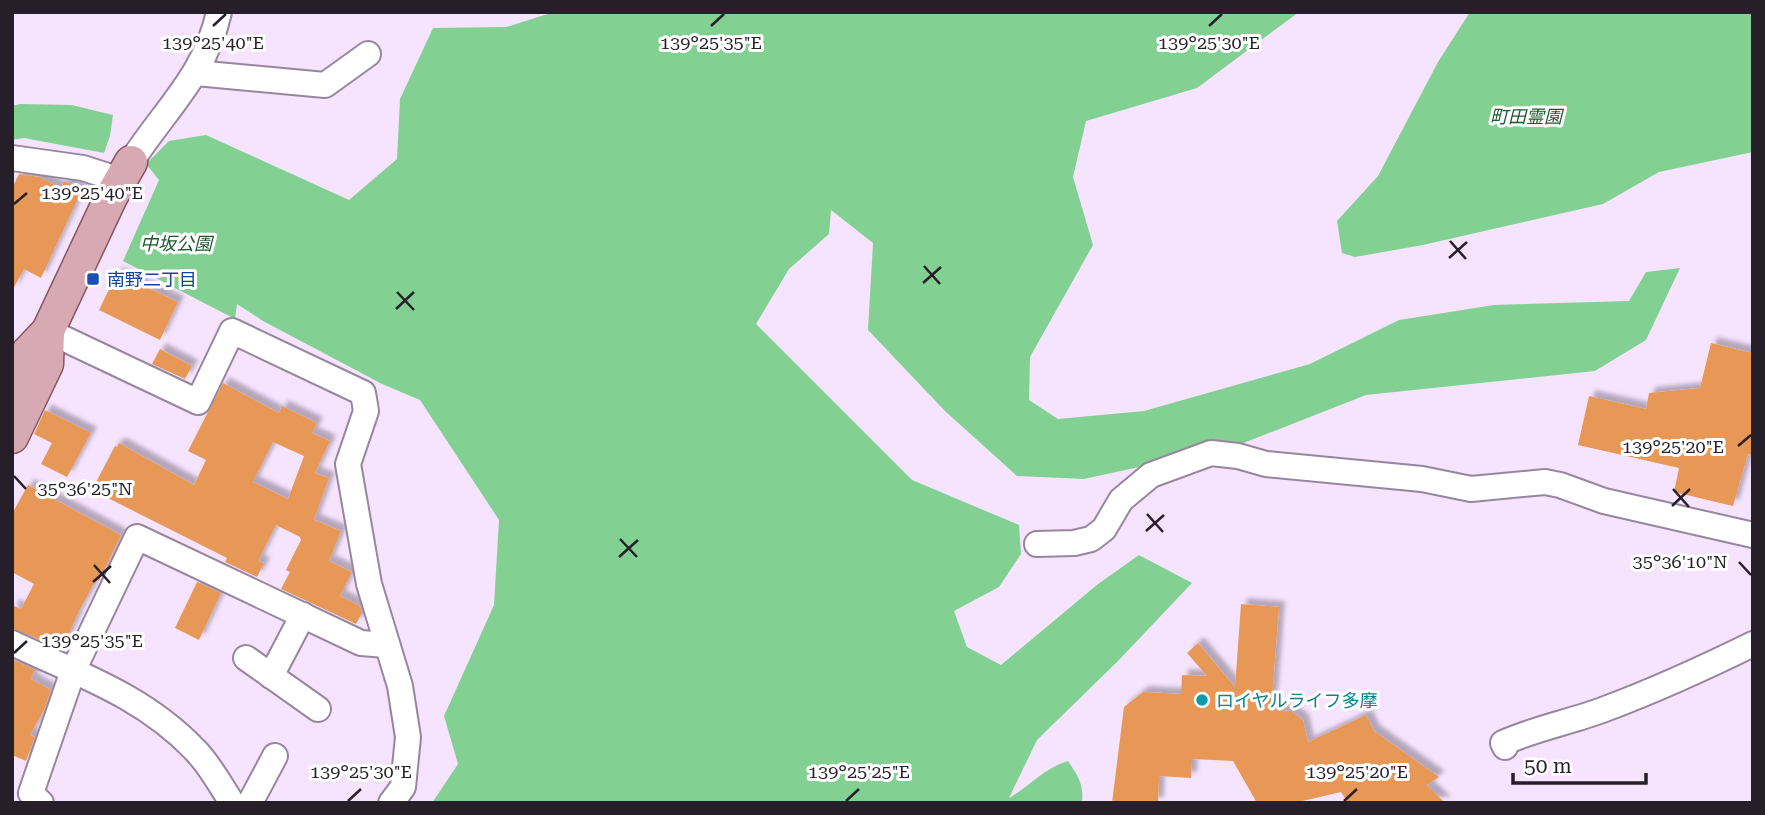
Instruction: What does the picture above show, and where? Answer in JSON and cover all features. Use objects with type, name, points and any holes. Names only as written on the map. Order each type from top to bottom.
[{"type":"main road","points":[[12,384],[27,353],[48,331],[125,171]]},
{"type":"main road","points":[[12,437],[47,364],[48,331]]},
{"type":"street","points":[[12,158],[125,171],[196,73],[208,52],[219,12]]},
{"type":"street","points":[[196,73],[325,85],[368,54]]},
{"type":"street","points":[[48,331],[198,402],[232,331],[363,393],[366,411],[348,464],[369,584],[400,686],[408,737],[402,787],[391,803]]},
{"type":"street","points":[[1037,544],[1074,543],[1091,539],[1104,529],[1121,500],[1151,475],[1211,453],[1238,456],[1266,464],[1422,479],[1471,489],[1545,482],[1604,501],[1753,535]]},
{"type":"street","points":[[41,803],[31,793],[73,671],[137,537],[362,643],[386,645]]},
{"type":"street","points":[[271,676],[303,615]]},
{"type":"street","points":[[12,643],[118,691],[159,716],[197,752],[232,803]]},
{"type":"street","points":[[1505,747],[1503,743],[1526,733],[1603,710],[1695,673],[1753,644]]},
{"type":"street","points":[[246,658],[317,709]]},
{"type":"street","points":[[250,803],[275,756]]},
{"type":"green space","name":"中坂公園","points":[[554,12],[1299,12],[1197,88],[1086,121],[1073,177],[1093,245],[1030,357],[1029,400],[1058,419],[1144,411],[1310,364],[1399,320],[1494,305],[1629,301],[1646,272],[1680,268],[1646,340],[1595,371],[1366,395],[1241,444],[1207,445],[1153,464],[1084,479],[1017,476],[945,411],[868,330],[873,243],[831,210],[829,234],[789,269],[756,324],[912,480],[1019,525],[1021,554],[999,587],[954,611],[967,647],[1001,665],[1098,584],[1139,555],[1192,583],[1118,661],[1037,740],[1009,798],[1052,768],[1068,761],[1080,780],[1082,803],[432,803],[458,764],[444,716],[494,605],[499,520],[420,400],[382,384],[263,321],[237,304],[235,319],[123,261],[159,180],[146,164],[169,141],[206,135],[349,200],[397,159],[400,99],[433,28],[506,27]]},
{"type":"green space","name":"町田霊園","points":[[1470,12],[1753,12],[1753,152],[1659,172],[1603,204],[1423,245],[1355,257],[1342,253],[1337,221],[1378,176],[1438,62]]},
{"type":"green space","points":[[72,105],[113,115],[104,153],[24,138],[12,140],[12,106]]},
{"type":"building","points":[[19,174],[39,177],[61,188],[64,181],[82,190],[41,278],[24,269],[12,291],[12,188]]},
{"type":"building","points":[[117,273],[178,302],[160,340],[99,310]]},
{"type":"building","points":[[1711,343],[1753,353],[1753,455],[1748,454],[1733,506],[1674,492],[1679,468],[1578,445],[1589,396],[1646,409],[1649,393],[1700,388]]},
{"type":"building","points":[[160,349],[192,366],[185,379],[152,364]]},
{"type":"building","points":[[223,383],[279,413],[282,406],[317,423],[312,433],[330,441],[315,473],[329,478],[314,520],[341,531],[329,561],[352,572],[340,596],[360,606],[362,613],[356,624],[281,589],[290,572],[286,570],[300,537],[276,525],[258,561],[264,563],[257,577],[225,562],[227,558],[92,490],[119,443],[194,485],[206,460],[188,451]],"holes":[[[273,442],[304,456],[288,499],[253,482]]]},
{"type":"building","points":[[45,410],[91,433],[67,477],[41,464],[52,443],[34,434]]},
{"type":"building","points":[[28,485],[121,535],[99,581],[96,580],[79,611],[62,649],[12,628],[12,605],[21,609],[34,584],[12,572],[12,514]]},
{"type":"building","points":[[197,582],[221,593],[199,640],[175,628]]},
{"type":"building","name":"ロイヤルライフ多摩","points":[[1241,604],[1279,607],[1271,710],[1291,711],[1303,720],[1308,742],[1366,715],[1374,731],[1439,777],[1427,785],[1445,803],[1348,803],[1341,792],[1294,803],[1257,803],[1233,761],[1192,759],[1191,778],[1159,776],[1158,803],[1112,803],[1124,707],[1143,692],[1181,694],[1182,675],[1207,676],[1187,653],[1198,643],[1235,687]]},
{"type":"building","points":[[12,659],[35,670],[31,679],[51,690],[44,710],[30,735],[35,737],[26,761],[12,755]]},
{"type":"place","name":"南野二丁目","points":[[93,279]]},
{"type":"place","name":"ロイヤルライフ多摩","points":[[1202,700]]}]
